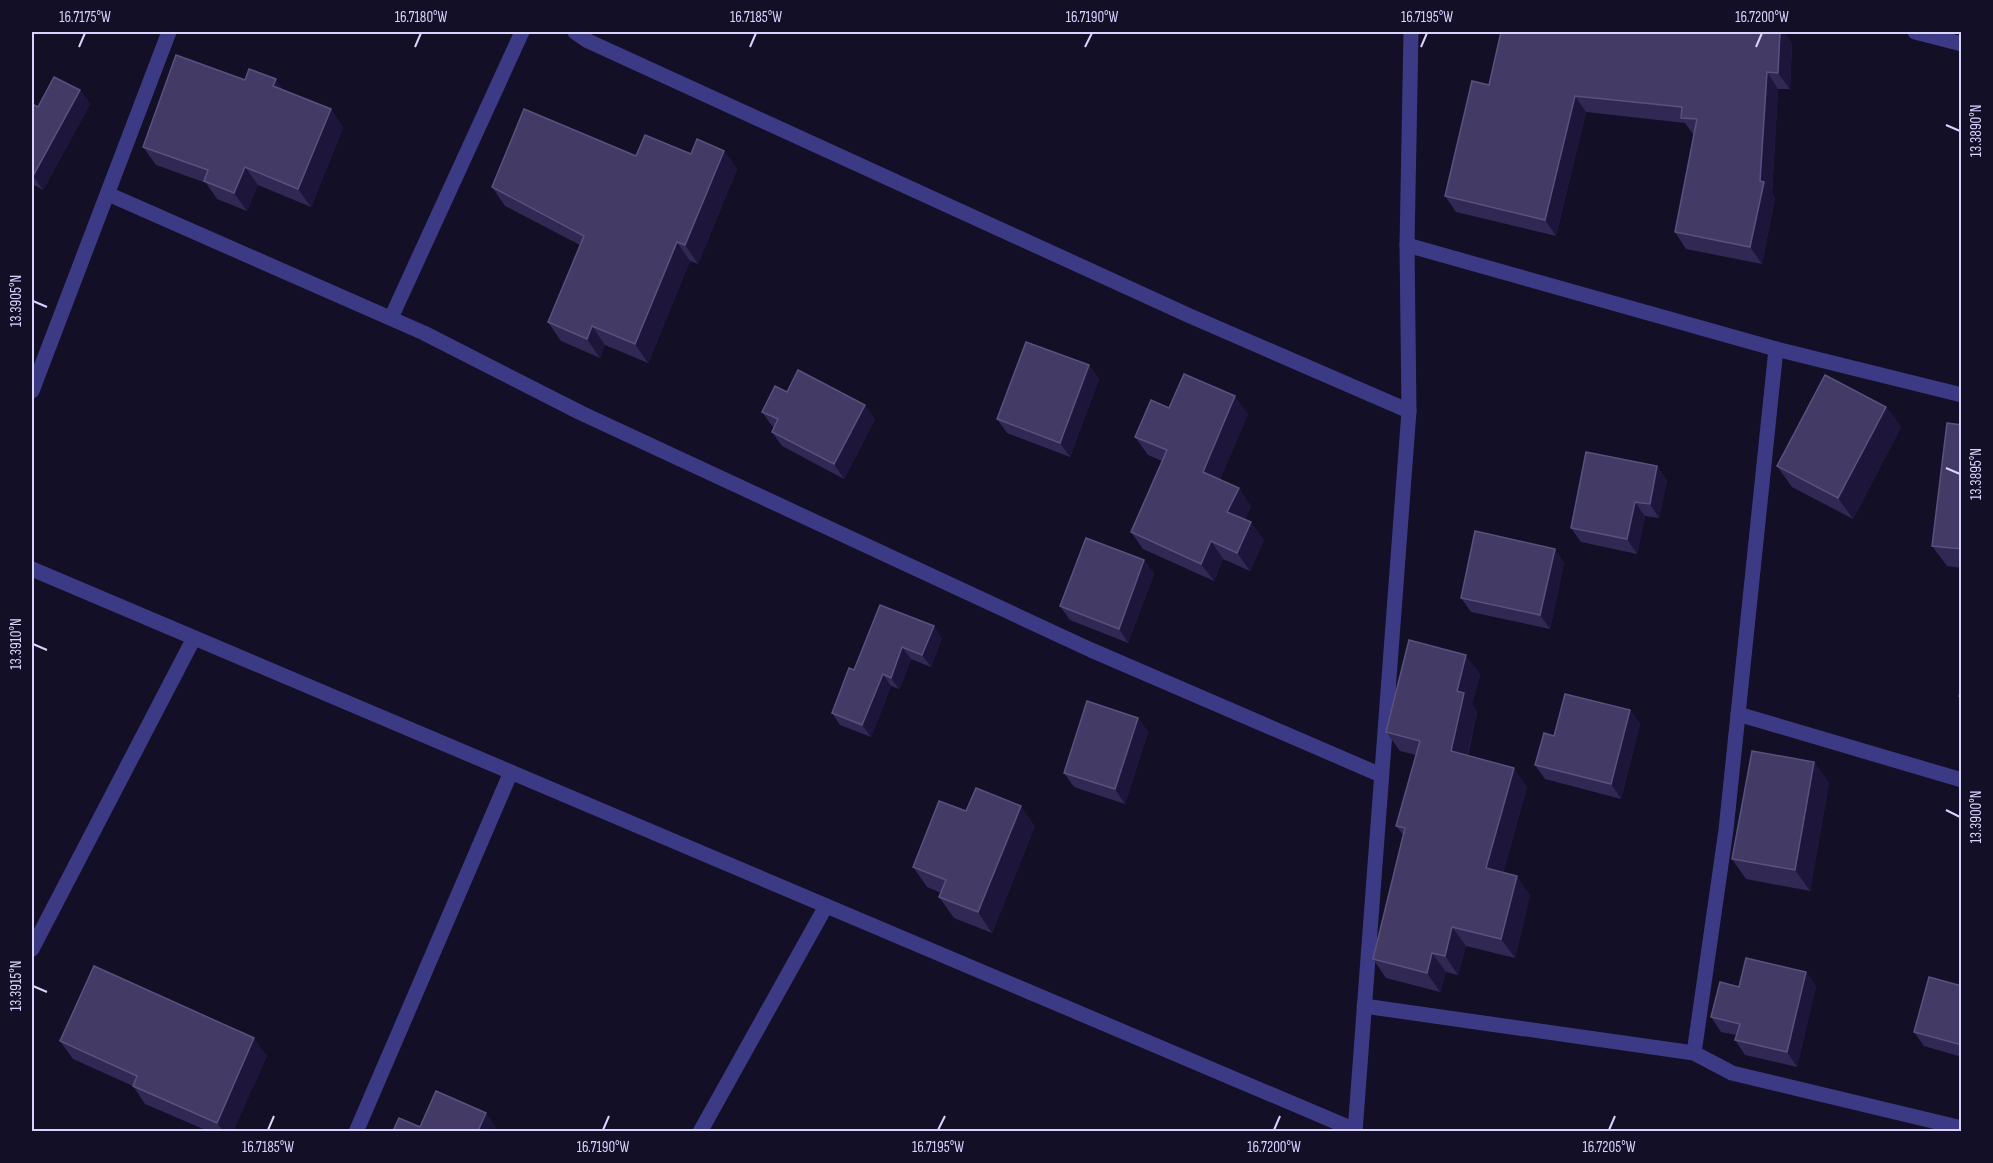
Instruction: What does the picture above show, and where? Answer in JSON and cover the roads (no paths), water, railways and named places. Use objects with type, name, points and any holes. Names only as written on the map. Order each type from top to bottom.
[{"type":"street","points":[[32,392],[169,32]]},
{"type":"street","points":[[391,318],[522,32]]},
{"type":"street","points":[[575,32],[588,41],[1190,316],[1409,411]]},
{"type":"street","points":[[32,569],[1355,1130],[1409,411],[1407,245],[1412,32]]},
{"type":"street","points":[[1915,32],[1962,44]]},
{"type":"street","points":[[108,194],[424,333],[581,413],[1048,630],[1381,775]]},
{"type":"street","points":[[1407,245],[1776,349],[1962,396]]},
{"type":"street","points":[[1694,1053],[1726,830],[1776,349]]},
{"type":"street","points":[[32,949],[194,638]]},
{"type":"street","points":[[1738,714],[1962,780]]},
{"type":"street","points":[[356,1131],[511,772]]},
{"type":"street","points":[[700,1131],[826,906]]},
{"type":"street","points":[[1364,1006],[1694,1053],[1732,1073],[1962,1128]]}]
